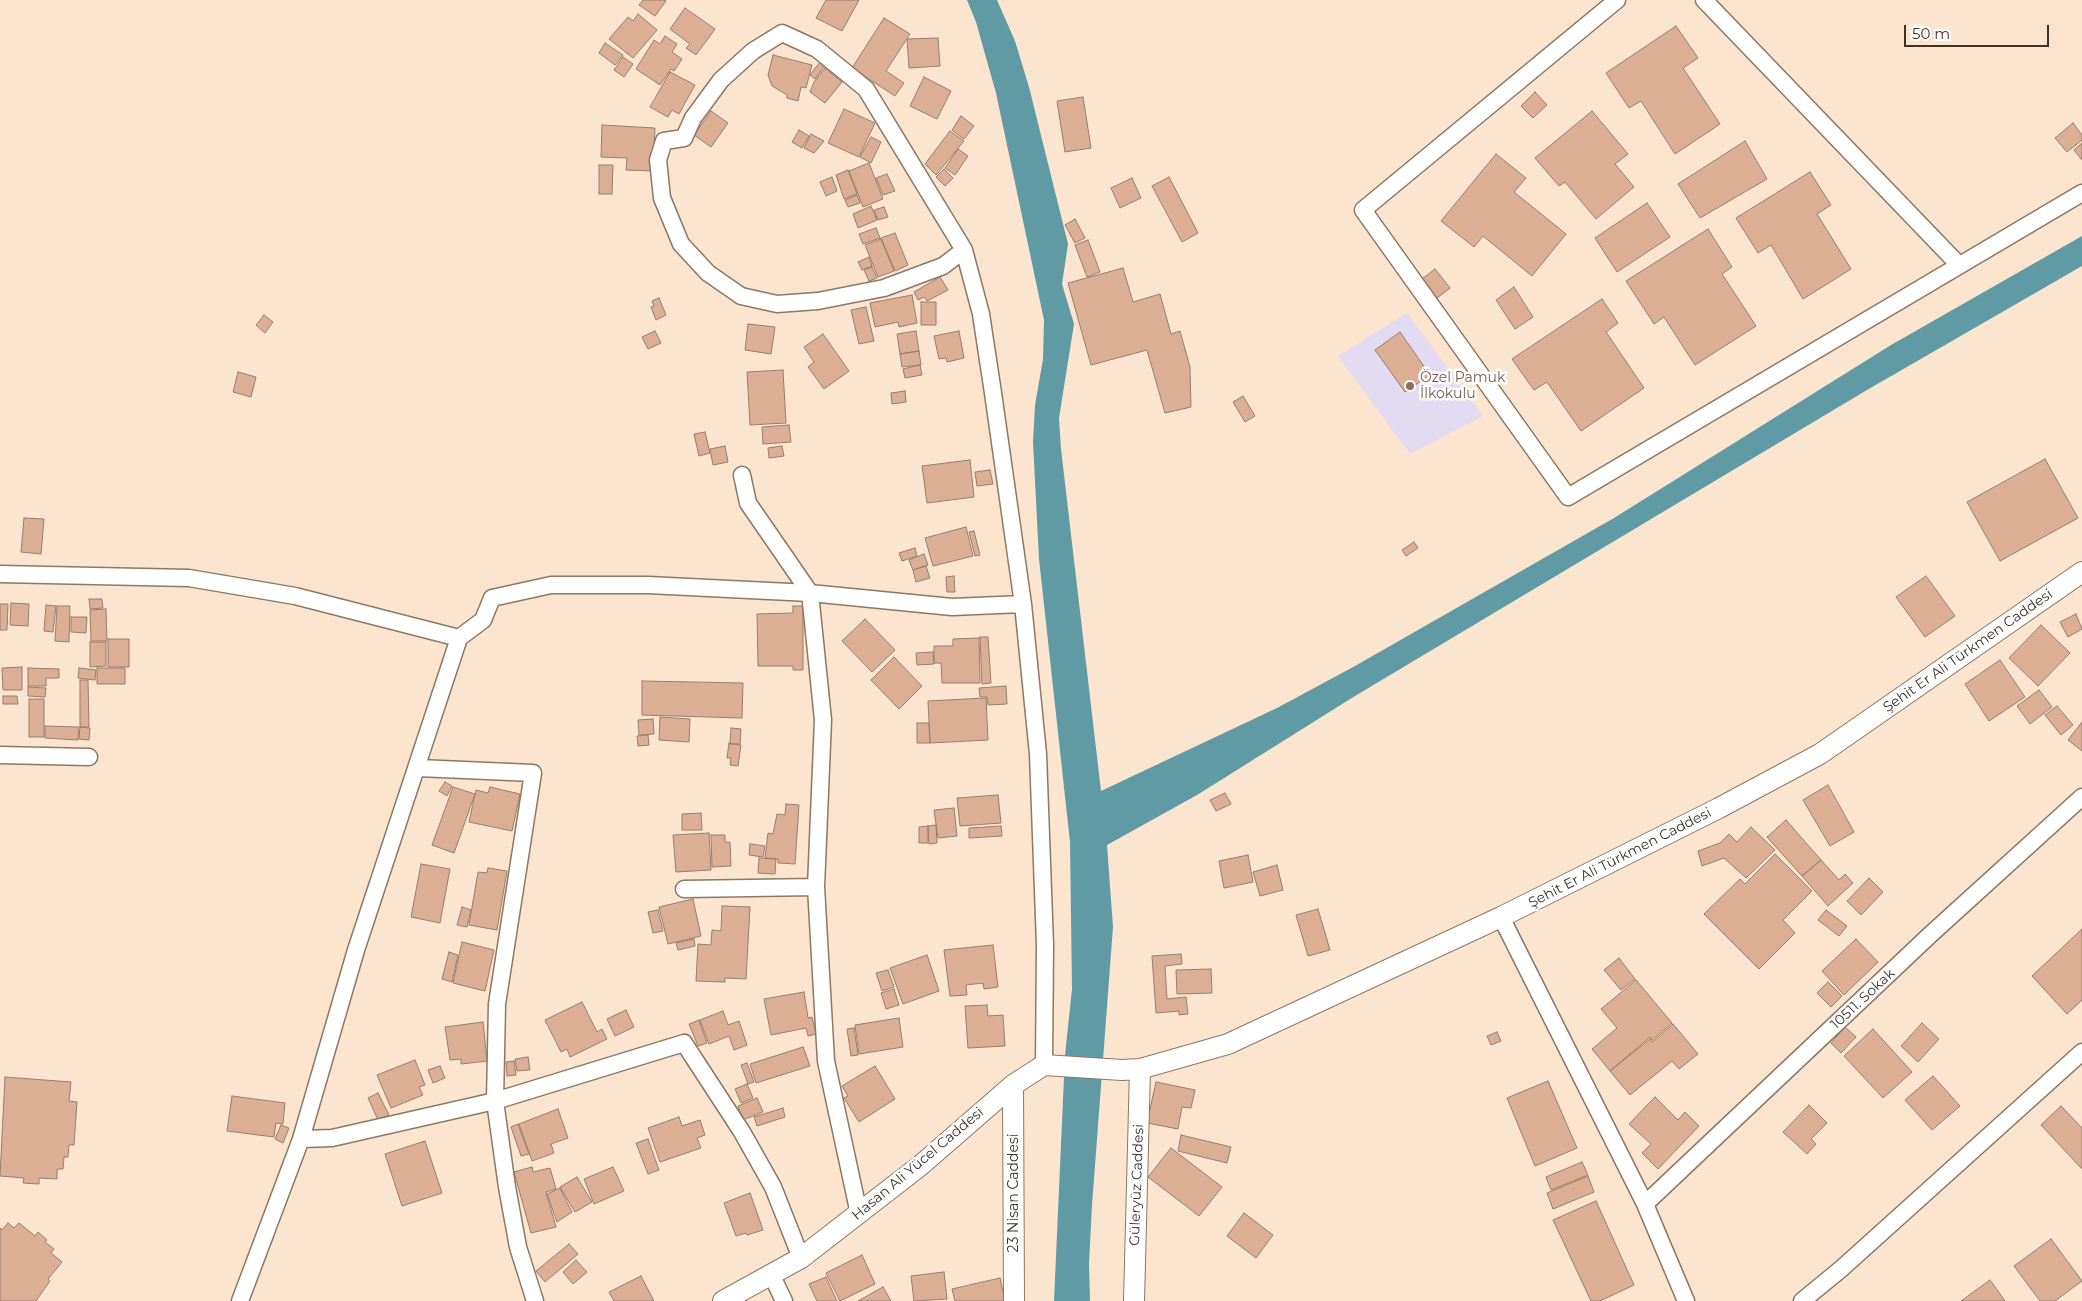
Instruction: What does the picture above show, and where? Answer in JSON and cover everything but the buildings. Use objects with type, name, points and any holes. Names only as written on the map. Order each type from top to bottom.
[{"type":"street","points":[[1617,0],[1362,210],[1568,497],[2082,193]]},
{"type":"street","points":[[1704,0],[1959,265]]},
{"type":"street","points":[[964,250],[943,266],[884,288],[818,300],[777,304],[741,296],[708,273],[681,244],[662,198],[658,160],[664,141],[684,138],[693,118],[721,80],[753,51],[782,33],[817,49],[866,89],[964,250],[981,314],[1023,604],[1038,754],[1045,945],[1044,1065],[1131,1069]]},
{"type":"street","points":[[742,475],[748,503],[810,593],[823,720],[816,887],[826,1061],[859,1214]]},
{"type":"street","name":"Şehit Er Ali Türkmen Caddesi","points":[[1131,1069],[1228,1044],[1501,917],[1720,808],[1820,754],[2082,572]]},
{"type":"street","points":[[0,574],[189,578],[295,596],[459,638]]},
{"type":"street","points":[[240,1301],[301,1139],[356,950],[418,768],[459,638],[483,620],[492,598],[551,586],[648,585],[810,593],[952,607],[1023,604]]},
{"type":"street","points":[[0,755],[89,757]]},
{"type":"street","points":[[418,768],[533,773],[497,1004],[495,1101],[507,1187],[518,1247],[535,1301]]},
{"type":"street","name":"10511. Sokak","points":[[1645,1204],[1931,934],[2082,797]]},
{"type":"street","points":[[684,888],[816,887]]},
{"type":"street","points":[[1501,917],[1645,1204],[1686,1301]]},
{"type":"street","points":[[301,1139],[332,1138],[495,1101],[684,1043],[742,1132],[773,1188],[801,1258]]},
{"type":"street","points":[[1802,1301],[1841,1269],[2082,1052]]},
{"type":"street","name":"Hasan Ali Yücel Caddesi","points":[[723,1301],[801,1258],[921,1165],[1014,1085],[1044,1065]]},
{"type":"street","name":"Güleryüz Caddesi","points":[[1131,1069],[1134,1301]]},
{"type":"street","name":"23 Nisan Caddesi","points":[[1014,1085],[1014,1301]]},
{"type":"street","points":[[771,1274],[784,1301]]},
{"type":"shaded area","name":"Özel Pamuk İlkokulu","points":[[1407,313],[1483,416],[1410,454],[1338,356]]},
{"type":"water","points":[[967,0],[997,0],[1015,41],[1029,87],[1068,244],[1062,284],[1074,324],[1059,418],[1101,791],[1277,708],[1355,666],[1614,518],[1891,345],[2082,236],[2082,266],[1867,390],[1355,696],[1197,795],[1107,845],[1113,927],[1092,1205],[1089,1264],[1090,1301],[1054,1301],[1065,1055],[1072,989],[1070,842],[1039,559],[1033,442],[1035,405],[1043,359],[1044,320],[996,93],[976,22]]},
{"type":"place","name":"Özel Pamuk İlkokulu","points":[[1410,386]]}]
